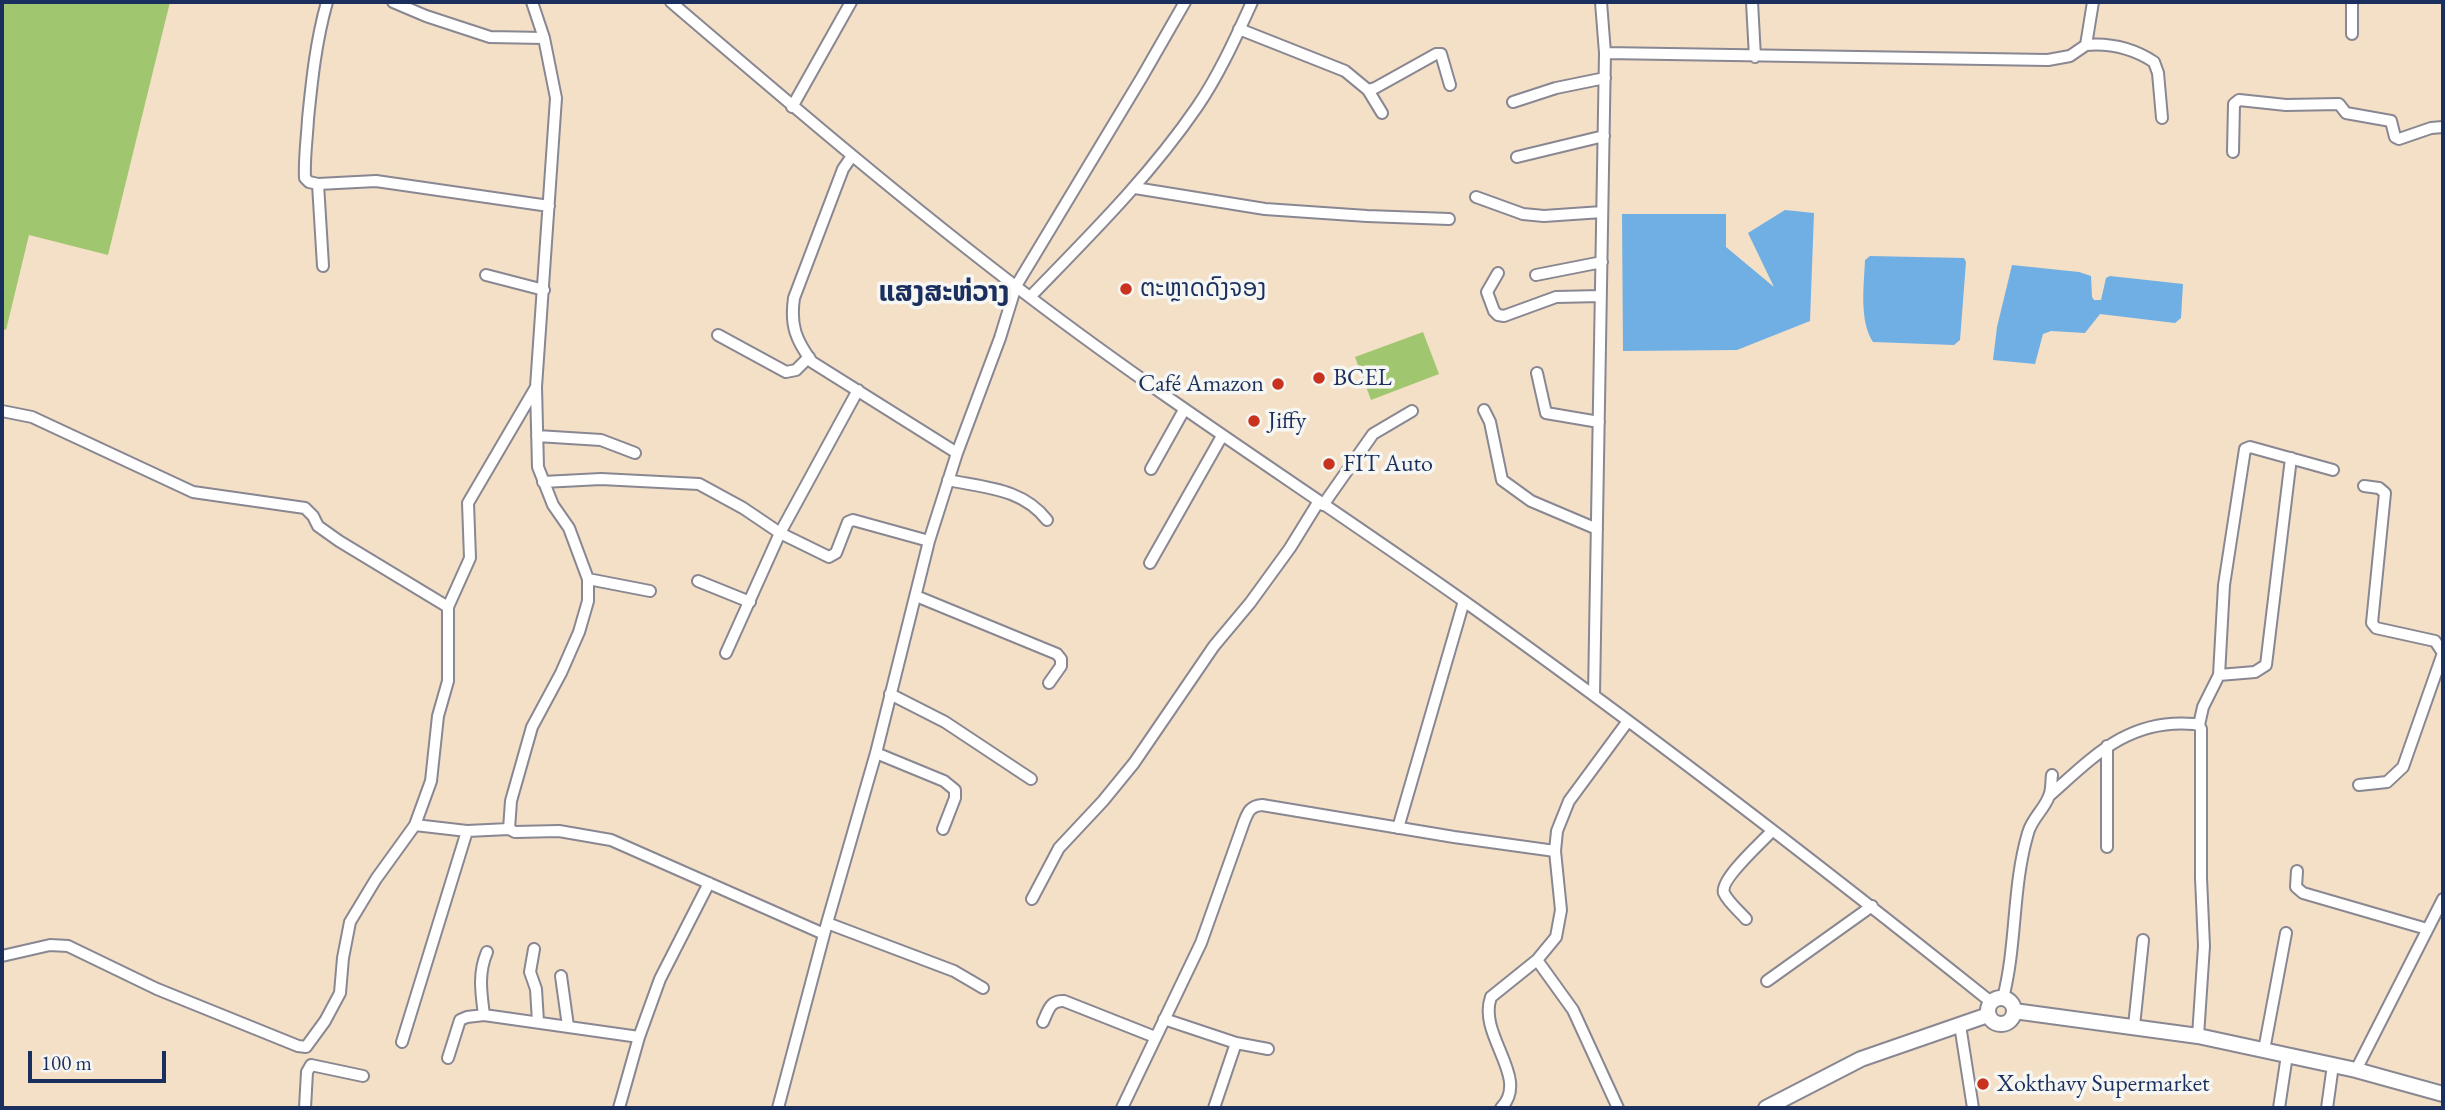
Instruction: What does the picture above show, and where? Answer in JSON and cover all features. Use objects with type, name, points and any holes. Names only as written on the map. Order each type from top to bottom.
[{"type":"main road","points":[[1766,1108],[1861,1059],[1960,1025],[1994,1005],[2011,1003],[2013,1017],[2003,1024],[1992,1020],[1994,1005]]},
{"type":"main road","points":[[2014,1011],[2198,1036],[2356,1070],[2443,1094]]},
{"type":"street","points":[[327,2],[313,66],[304,158],[305,178],[309,182],[318,184],[376,181],[549,206]]},
{"type":"street","points":[[393,2],[496,39],[544,38]]},
{"type":"street","points":[[509,829],[511,801],[532,727],[579,632],[588,601],[588,579],[569,528],[553,505],[538,467],[536,387],[556,91],[544,38],[532,2]]},
{"type":"street","points":[[671,2],[792,107],[1030,297],[1184,410],[1464,601],[1594,694],[1872,906],[1994,1005],[2009,976],[2018,881],[2028,831],[2049,796],[2107,746],[2139,730],[2162,723],[2199,725]]},
{"type":"street","points":[[792,107],[851,2]]},
{"type":"street","points":[[778,1108],[825,929],[876,753],[929,541],[1016,286],[1185,2]]},
{"type":"street","points":[[1030,297],[1135,188],[1199,104],[1252,2]]},
{"type":"street","points":[[1594,694],[1605,78],[1601,2]]},
{"type":"street","points":[[1752,2],[1755,57]]},
{"type":"street","points":[[2086,45],[2093,2]]},
{"type":"street","points":[[2352,2],[2352,34]]},
{"type":"street","points":[[1240,29],[1345,71],[1368,90],[1382,113]]},
{"type":"street","points":[[1605,54],[2048,60],[2070,56],[2086,45],[2106,43],[2154,62],[2158,73],[2162,118]]},
{"type":"street","points":[[1368,90],[1436,54],[1441,54],[1450,85]]},
{"type":"street","points":[[1513,102],[1556,88],[1605,78]]},
{"type":"street","points":[[2233,152],[2234,104],[2239,100],[2286,105],[2339,104],[2346,113],[2391,121],[2395,137],[2399,139],[2431,128],[2443,127]]},
{"type":"street","points":[[1517,157],[1604,136]]},
{"type":"street","points":[[852,156],[843,169],[794,298],[794,331],[812,362],[957,453]]},
{"type":"street","points":[[318,184],[323,266]]},
{"type":"street","points":[[1135,188],[1265,209],[1449,219]]},
{"type":"street","points":[[1476,197],[1523,214],[1544,216],[1602,212]]},
{"type":"street","points":[[1536,275],[1602,262]]},
{"type":"street","points":[[1498,272],[1487,292],[1494,312],[1498,315],[1504,316],[1556,297],[1601,296]]},
{"type":"street","points":[[486,275],[544,290]]},
{"type":"street","points":[[718,335],[786,372],[796,370],[809,357]]},
{"type":"street","points":[[1537,373],[1546,412],[1599,422]]},
{"type":"street","points":[[2,956],[50,945],[68,946],[157,989],[306,1047],[325,1021],[340,993],[350,922],[376,878],[415,825],[431,781],[438,716],[448,681],[448,607],[470,558],[468,503],[536,387]]},
{"type":"street","points":[[726,653],[780,533],[858,390]]},
{"type":"street","points":[[1151,469],[1184,410]]},
{"type":"street","points":[[1484,410],[1490,422],[1502,480],[1531,501],[1597,529]]},
{"type":"street","points":[[2,411],[32,417],[193,492],[305,508],[318,526],[339,541],[448,607]]},
{"type":"street","points":[[1032,899],[1059,848],[1135,763],[1214,646],[1250,603],[1373,435],[1412,411]]},
{"type":"street","points":[[537,436],[601,440],[635,453]]},
{"type":"street","points":[[1150,563],[1222,436]]},
{"type":"street","points":[[2198,1036],[2204,946],[2201,878],[2203,733],[2199,725],[2203,707],[2219,675],[2224,585],[2244,452],[2250,447],[2333,470]]},
{"type":"street","points":[[2219,675],[2255,672],[2266,665],[2291,458]]},
{"type":"street","points":[[543,482],[601,479],[699,484],[743,508],[780,533],[829,557],[836,553],[848,522],[853,520],[929,541]]},
{"type":"street","points":[[948,480],[1018,495],[1032,503],[1047,520]]},
{"type":"street","points":[[2359,785],[2387,782],[2403,767],[2443,653],[2435,641],[2376,628],[2372,623],[2385,493],[2379,488],[2364,486]]},
{"type":"street","points":[[588,579],[650,591]]},
{"type":"street","points":[[698,581],[750,602]]},
{"type":"street","points":[[916,596],[1057,654],[1061,659],[1061,666],[1049,683]]},
{"type":"street","points":[[1398,828],[1464,601]]},
{"type":"street","points":[[890,694],[945,722],[1031,779]]},
{"type":"street","points":[[1501,1108],[1510,1096],[1511,1083],[1488,1019],[1491,997],[1537,960],[1556,937],[1560,921],[1555,852],[1557,831],[1569,801],[1628,721]]},
{"type":"street","points":[[2107,746],[2107,847]]},
{"type":"street","points":[[876,753],[944,781],[956,790],[943,829]]},
{"type":"street","points":[[2049,796],[2052,775]]},
{"type":"street","points":[[1122,1108],[1201,943],[1249,810],[1255,806],[1555,852]]},
{"type":"street","points":[[415,825],[467,831],[559,831],[611,839],[709,883],[825,929],[954,971],[983,988]]},
{"type":"street","points":[[402,1042],[467,831]]},
{"type":"street","points":[[1746,919],[1724,893],[1724,887],[1730,875],[1772,831]]},
{"type":"street","points":[[2297,871],[2296,887],[2303,893],[2427,929]]},
{"type":"street","points":[[620,1108],[639,1037],[660,979],[709,883]]},
{"type":"street","points":[[2356,1070],[2443,899]]},
{"type":"street","points":[[1767,981],[1872,906]]},
{"type":"street","points":[[2264,1050],[2286,933]]},
{"type":"street","points":[[2134,1026],[2143,940]]},
{"type":"street","points":[[534,949],[530,972],[536,989],[538,1022]]},
{"type":"street","points":[[484,1015],[480,981],[482,963],[487,951]]},
{"type":"street","points":[[1537,960],[1573,1010],[1618,1108]]},
{"type":"street","points":[[561,976],[568,1026]]},
{"type":"street","points":[[1042,1022],[1051,1005],[1057,1000],[1155,1037]]},
{"type":"street","points":[[448,1058],[460,1020],[484,1015],[639,1037]]},
{"type":"street","points":[[1164,1019],[1236,1043],[1268,1049]]},
{"type":"street","points":[[1960,1025],[1973,1108]]},
{"type":"street","points":[[1214,1108],[1236,1043]]},
{"type":"street","points":[[2279,1108],[2287,1055]]},
{"type":"street","points":[[305,1108],[307,1072],[311,1065],[363,1076]]},
{"type":"street","points":[[2327,1108],[2333,1065]]},
{"type":"green space","points":[[2,2],[170,2],[108,255],[29,235],[6,330],[2,329]]},
{"type":"green space","points":[[1423,332],[1439,374],[1371,400],[1355,357]]},
{"type":"water","points":[[1785,210],[1814,213],[1810,321],[1737,350],[1623,351],[1622,214],[1726,214],[1726,247],[1774,287],[1748,233]]},
{"type":"water","points":[[1870,256],[1964,258],[1966,262],[1960,340],[1954,345],[1873,342],[1866,323],[1863,302],[1865,260]]},
{"type":"water","points":[[2012,265],[2079,272],[2091,276],[2094,300],[2101,300],[2106,278],[2110,276],[2183,284],[2181,318],[2175,323],[2100,314],[2085,333],[2051,331],[2043,334],[2035,364],[1993,360],[1997,327]]},
{"type":"place","name":"ຕະຫຼາດດົງຈອງ","points":[[1126,289]]},
{"type":"place","name":"BCEL","points":[[1319,378]]},
{"type":"place","name":"Café Amazon","points":[[1278,384]]},
{"type":"place","name":"Jiffy","points":[[1254,421]]},
{"type":"place","name":"FIT Auto","points":[[1329,464]]},
{"type":"place","name":"Xokthavy Supermarket","points":[[1983,1084]]},
{"type":"district","name":"ແສງສະຫ່ວາງ","points":[[944,293]]}]
